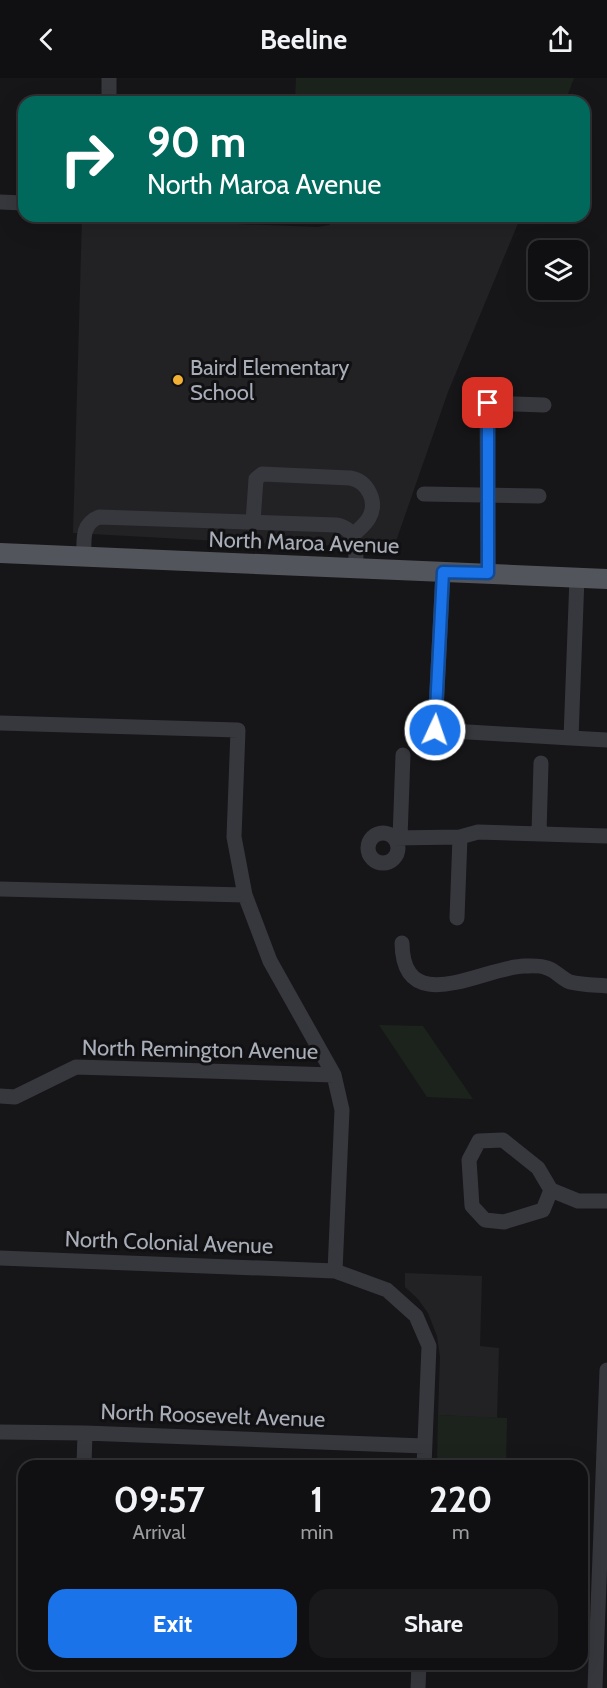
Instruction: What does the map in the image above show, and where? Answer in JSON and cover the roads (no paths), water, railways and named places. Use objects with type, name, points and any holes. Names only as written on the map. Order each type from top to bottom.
[{"type":"main road","name":"North Maroa Avenue","points":[[0,553],[607,579]]},
{"type":"street","points":[[109,78],[109,96]]},
{"type":"street","points":[[0,202],[18,203]]},
{"type":"street","points":[[488,573],[488,403],[544,405]]},
{"type":"street","points":[[253,522],[256,479],[262,474],[350,478],[364,484],[372,502],[368,520],[352,536]]},
{"type":"street","points":[[424,494],[539,496]]},
{"type":"street","points":[[84,557],[85,530],[90,522],[99,517],[253,522],[341,526],[352,536],[356,544],[356,568]]},
{"type":"street","points":[[443,572],[435,730],[607,740]]},
{"type":"street","points":[[571,738],[577,577]]},
{"type":"street","points":[[0,723],[238,729],[234,837],[245,895],[270,961],[334,1075],[342,1110],[335,1271]]},
{"type":"street","points":[[403,755],[397,838],[460,837],[478,832],[607,836]]},
{"type":"street","points":[[538,833],[541,763]]},
{"type":"street","points":[[457,918],[460,837]]},
{"type":"street","points":[[0,890],[245,895]]},
{"type":"street","points":[[402,943],[403,959],[409,973],[418,982],[434,984],[468,981],[522,966],[546,967],[569,981],[607,986]]},
{"type":"street","name":"North Remington Avenue","points":[[0,1096],[15,1097],[76,1067],[334,1075]]},
{"type":"street","points":[[551,1190],[543,1210],[504,1222],[485,1220],[472,1206],[469,1160],[479,1141],[503,1140],[538,1168],[551,1190],[578,1201],[607,1201]]},
{"type":"street","name":"North Colonial Avenue","points":[[0,1258],[335,1271],[387,1290],[416,1316],[429,1346],[424,1460]]},
{"type":"street","points":[[595,1688],[589,1634],[607,1370]]},
{"type":"street","name":"North Roosevelt Avenue","points":[[0,1432],[85,1433],[424,1446]]},
{"type":"street","points":[[84,1460],[85,1433]]},
{"type":"street","points":[[418,1688],[419,1670]]},
{"type":"place","name":"Baird Elementary School","points":[[178,380]]}]
